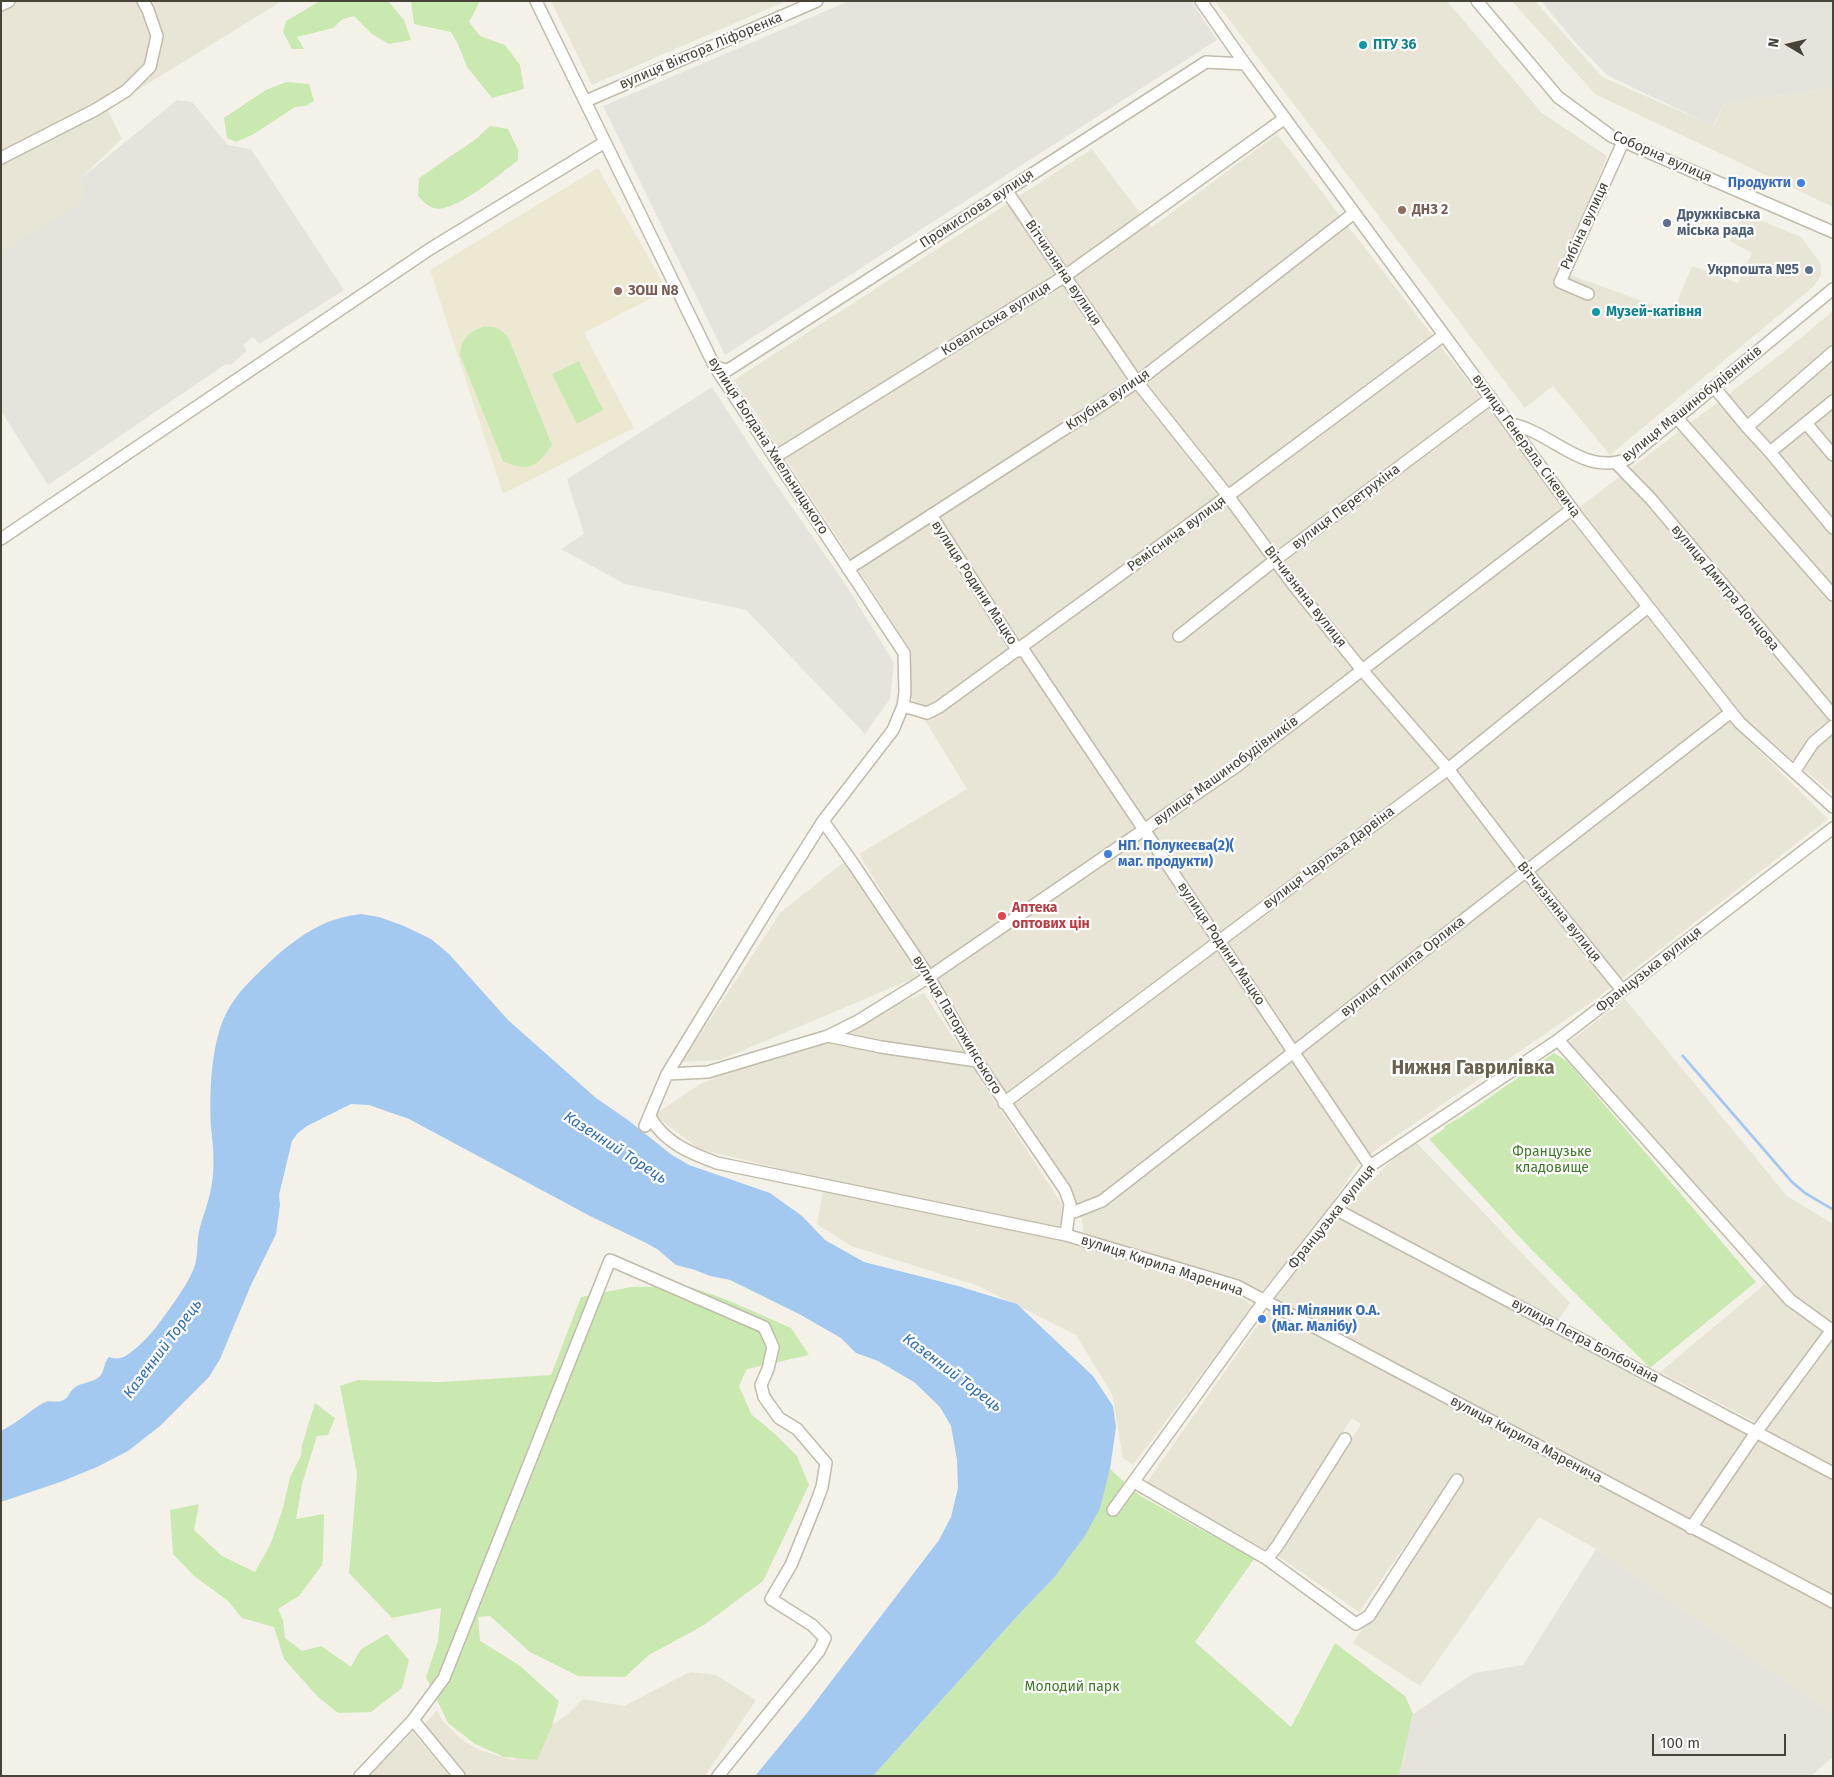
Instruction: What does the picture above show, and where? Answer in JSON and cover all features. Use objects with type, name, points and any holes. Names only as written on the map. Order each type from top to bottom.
[{"type":"street","points":[[1,5],[9,1]]},
{"type":"street","points":[[1,158],[95,110],[126,91],[150,67],[157,36],[143,1]]},
{"type":"street","name":"вулиця Богдана Хмельницького","points":[[536,1],[716,367],[904,653],[905,692],[903,706],[894,730],[822,821],[667,1074],[647,1121]]},
{"type":"street","name":"вулиця Віктора Ліфоренка","points":[[586,101],[817,1]]},
{"type":"street","points":[[1201,1],[1245,64]]},
{"type":"street","name":"Соборна вулиця","points":[[1477,1],[1558,97],[1611,136],[1833,232]]},
{"type":"street","name":"Промислова вулиця","points":[[716,367],[728,370],[1206,62],[1245,64]]},
{"type":"street","name":"вулиця Генерала Сікевича","points":[[1245,64],[1572,509],[1731,712],[1740,723],[1833,807]]},
{"type":"street","name":"Ковальська вулиця","points":[[775,457],[1065,276],[1285,118]]},
{"type":"street","points":[[1,539],[430,249],[605,142]]},
{"type":"street","name":"Рибіна вулиця","points":[[1588,294],[1560,282],[1623,142]]},
{"type":"street","name":"Вітчизняна вулиця","points":[[1006,190],[1137,382],[1228,496],[1275,560],[1362,670],[1448,769],[1526,872],[1622,990]]},
{"type":"street","name":"Клубна вулиця","points":[[848,569],[1137,382],[1354,213]]},
{"type":"street","name":"вулиця Машинобудівників","points":[[1510,424],[1524,426],[1586,460],[1603,464],[1616,464],[1627,459],[1833,289]]},
{"type":"street","name":"Реміснича вулиця","points":[[903,706],[927,713],[939,708],[1444,335]]},
{"type":"street","points":[[1747,427],[1833,352]]},
{"type":"street","points":[[1714,387],[1833,528]]},
{"type":"street","name":"вулиця Перетрухіна","points":[[1179,636],[1275,560],[1491,398]]},
{"type":"street","points":[[1770,452],[1833,402]]},
{"type":"street","points":[[1677,418],[1833,595]]},
{"type":"street","points":[[1806,423],[1833,455]]},
{"type":"street","name":"вулиця Дмитра Донцова","points":[[1616,464],[1651,499],[1833,714]]},
{"type":"street","name":"вулиця Машинобудівників","points":[[667,1074],[708,1072],[828,1036],[858,1021],[930,977],[1237,766],[1572,509]]},
{"type":"street","name":"вулиця Родини Мацко","points":[[931,515],[1020,650],[1145,830],[1370,1166]]},
{"type":"street","name":"вулиця Чарльза Дарвіна","points":[[1004,1103],[1448,769],[1648,606]]},
{"type":"street","name":"вулиця Пилипа Орлика","points":[[1069,1214],[1102,1201],[1731,712]]},
{"type":"street","points":[[1794,772],[1814,743],[1833,726]]},
{"type":"street","name":"вулиця Паторжинського","points":[[822,821],[854,864],[930,977],[977,1061],[1065,1190],[1070,1204],[1066,1235]]},
{"type":"street","name":"Французька вулиця","points":[[1113,1510],[1264,1301],[1370,1166],[1558,1040],[1833,828]]},
{"type":"street","points":[[828,1036],[977,1061]]},
{"type":"street","points":[[1558,1040],[1790,1300],[1832,1331],[1757,1432],[1691,1528]]},
{"type":"street","name":"вулиця Кирила Маренича","points":[[647,1121],[654,1124],[665,1136],[688,1152],[717,1163],[1066,1235],[1237,1286],[1833,1602]]},
{"type":"street","name":"вулиця Петра Болбочана","points":[[1337,1210],[1833,1472]]},
{"type":"street","points":[[360,1776],[413,1720],[444,1678],[610,1260],[764,1327],[773,1347],[768,1369],[761,1385],[764,1397],[779,1418],[797,1429],[826,1463],[822,1487],[815,1506],[791,1565],[771,1600],[812,1625],[825,1638],[819,1651],[718,1776]]},
{"type":"street","points":[[1267,1559],[1278,1546],[1345,1439]]},
{"type":"street","points":[[1134,1482],[1267,1559],[1356,1624],[1368,1616],[1457,1480]]},
{"type":"street","points":[[413,1720],[459,1776]]},
{"type":"shaded area","points":[[1,1],[282,1],[107,109],[122,139],[80,179],[88,205],[1,255]]},
{"type":"shaded area","points":[[551,1],[786,1],[592,85]]},
{"type":"shaded area","points":[[849,1],[1191,1],[1217,40],[725,355],[603,106]]},
{"type":"shaded area","points":[[1215,1],[1447,1],[1542,113],[1607,156],[1562,272],[1673,312],[1692,266],[1738,283],[1752,253],[1730,241],[1743,213],[1801,237],[1821,264],[1821,275],[1814,286],[1610,455],[1553,386],[1525,408]]},
{"type":"shaded area","points":[[1512,1],[1535,1],[1602,77],[1714,126],[1725,103],[1833,88],[1833,207],[1595,94]]},
{"type":"shaded area","points":[[1541,1],[1833,1],[1833,88],[1725,103],[1713,126],[1607,75],[1576,43]]},
{"type":"shaded area","points":[[177,100],[192,102],[228,145],[251,149],[344,290],[259,344],[253,337],[243,345],[247,351],[231,365],[226,364],[48,485],[1,411],[1,253],[86,200],[80,179]]},
{"type":"shaded area","points":[[1277,134],[1734,726],[1828,819],[1596,999],[1361,1160],[1316,1227],[1262,1291],[1233,1280],[1084,1237],[1082,1220],[859,854],[967,789],[909,694],[909,647],[734,380],[1092,149],[1151,228]]},
{"type":"shaded area","points":[[598,168],[667,290],[584,333],[634,428],[503,494],[430,270]]},
{"type":"shaded area","points":[[1833,311],[1833,794],[1744,719],[1577,509],[1784,352]]},
{"type":"shaded area","points":[[712,387],[756,455],[848,588],[894,663],[890,699],[865,734],[746,610],[625,584],[561,549],[584,534],[567,479]]},
{"type":"shaded area","points":[[844,862],[924,974],[720,1060],[682,1062],[780,913]]},
{"type":"shaded area","points":[[924,993],[1062,1204],[1060,1231],[877,1192],[699,1149],[654,1115],[700,1084]]},
{"type":"shaded area","points":[[1625,999],[1787,1196],[1833,1224],[1833,1324],[1791,1298],[1569,1042]]},
{"type":"shaded area","points":[[1413,1139],[1570,1303],[1556,1323],[1342,1210]]},
{"type":"shaded area","points":[[824,1186],[1066,1241],[1233,1292],[1253,1306],[1133,1465],[1123,1458],[1112,1394],[1076,1335],[976,1285],[851,1246],[817,1224]]},
{"type":"shaded area","points":[[1337,1216],[1750,1431],[1690,1523],[1270,1302]]},
{"type":"shaded area","points":[[1765,1284],[1824,1331],[1755,1422],[1660,1372]]},
{"type":"shaded area","points":[[1269,1309],[1833,1606],[1833,1714],[1596,1549],[1539,1517],[1420,1686],[1353,1643],[1464,1477],[1456,1472],[1359,1612],[1278,1556],[1361,1424],[1352,1418],[1267,1550],[1146,1483]]},
{"type":"shaded area","points":[[1833,1336],[1833,1467],[1763,1430]]},
{"type":"shaded area","points":[[1758,1436],[1833,1477],[1833,1595],[1699,1527]]},
{"type":"shaded area","points":[[1596,1549],[1833,1714],[1833,1757],[1811,1776],[1399,1776],[1413,1714],[1474,1673],[1523,1665]]},
{"type":"shaded area","points":[[690,1672],[716,1675],[756,1700],[705,1776],[464,1776],[424,1725],[437,1710],[442,1720],[461,1739],[479,1750],[513,1760],[537,1748],[546,1729],[568,1714],[583,1699],[624,1706]]},
{"type":"shaded area","points":[[412,1732],[450,1776],[369,1776],[378,1767]]},
{"type":"green space","points":[[320,1],[388,1],[404,20],[411,40],[389,44],[372,34],[354,16],[343,19],[333,28],[297,37],[304,49],[292,49],[283,32],[286,21]]},
{"type":"green space","points":[[411,1],[480,1],[469,22],[480,36],[505,45],[520,65],[524,89],[492,98],[467,67],[451,32],[414,24]]},
{"type":"green space","points":[[286,82],[309,84],[314,101],[306,106],[295,107],[252,135],[236,142],[227,138],[224,118],[266,90]]},
{"type":"green space","points":[[490,126],[508,129],[518,150],[518,160],[477,191],[453,205],[434,208],[425,203],[418,196],[419,178],[476,139]]},
{"type":"green space","points":[[485,326],[498,328],[508,337],[552,445],[542,458],[526,467],[519,467],[503,461],[460,355],[462,344],[467,336]]},
{"type":"green space","points":[[579,361],[603,410],[577,424],[552,374]]},
{"type":"green space","name":"Французьке кладовище","points":[[1554,1053],[1568,1062],[1756,1282],[1650,1368],[1527,1245],[1429,1139],[1444,1129],[1445,1126]]},
{"type":"green space","points":[[687,1286],[725,1299],[791,1328],[809,1355],[747,1369],[739,1386],[751,1414],[797,1456],[809,1485],[763,1581],[704,1625],[649,1655],[625,1677],[578,1676],[530,1652],[490,1616],[478,1617],[480,1641],[519,1665],[559,1701],[552,1726],[537,1760],[504,1757],[475,1744],[448,1723],[426,1677],[438,1641],[441,1608],[392,1618],[349,1573],[357,1474],[340,1386],[358,1380],[441,1382],[551,1375],[581,1297],[631,1287]]},
{"type":"green space","points":[[315,1403],[335,1418],[328,1435],[317,1436],[302,1484],[296,1519],[324,1514],[323,1560],[322,1565],[299,1596],[278,1609],[283,1620],[285,1638],[302,1651],[321,1646],[351,1667],[361,1649],[387,1634],[409,1660],[402,1688],[371,1712],[338,1713],[318,1697],[284,1659],[274,1627],[242,1618],[228,1601],[193,1575],[173,1554],[170,1510],[199,1504],[194,1530],[222,1556],[255,1572],[271,1543],[283,1508],[290,1477],[301,1456],[302,1445]]},
{"type":"green space","name":"Молодий парк","points":[[1110,1469],[1139,1495],[1254,1559],[1195,1642],[1291,1727],[1335,1643],[1405,1696],[1413,1714],[1399,1776],[873,1776],[1053,1579],[1085,1536],[1099,1508]]},
{"type":"water","name":"Казенний Торець","points":[[361,914],[379,917],[431,939],[449,954],[508,1020],[596,1098],[628,1120],[672,1155],[689,1165],[770,1193],[802,1216],[825,1240],[864,1262],[958,1286],[1017,1304],[1093,1376],[1113,1406],[1116,1427],[1110,1469],[1100,1508],[1085,1536],[1053,1579],[873,1776],[755,1776],[807,1713],[939,1540],[951,1517],[958,1488],[957,1460],[951,1426],[940,1407],[914,1382],[878,1361],[856,1353],[841,1338],[799,1314],[730,1280],[676,1265],[657,1249],[590,1216],[409,1119],[369,1105],[351,1104],[307,1126],[292,1141],[279,1195],[280,1205],[276,1234],[251,1285],[220,1359],[209,1377],[160,1426],[128,1451],[97,1467],[63,1481],[1,1502],[1,1431],[43,1403],[64,1400],[74,1388],[96,1379],[101,1375],[109,1357],[120,1358],[135,1349],[157,1326],[191,1275],[196,1263],[199,1232],[213,1176],[210,1113],[212,1066],[218,1034],[229,1008],[250,981],[295,941],[325,923]]},
{"type":"water","points":[[1683,1054],[1793,1181],[1806,1192],[1833,1208],[1833,1211],[1804,1194],[1791,1183],[1681,1056]]},
{"type":"place","name":"ПТУ 36","points":[[1363,45]]},
{"type":"place","name":"Продукти","points":[[1801,183]]},
{"type":"place","name":"ДНЗ 2","points":[[1402,210]]},
{"type":"place","name":"Дружківська міська рада","points":[[1667,223]]},
{"type":"place","name":"Укрпошта №5","points":[[1809,270]]},
{"type":"place","name":"ЗОШ N8","points":[[618,291]]},
{"type":"place","name":"Музей-катівня","points":[[1596,312]]},
{"type":"place","name":"НП. Полукеєва(2)( маг. продукти)","points":[[1108,854]]},
{"type":"place","name":"Аптека оптових цін","points":[[1002,916]]},
{"type":"place","name":"НП. Міляник О.А. (Маг. Малібу)","points":[[1262,1319]]},
{"type":"district","name":"Нижня Гаврилівка","points":[[1473,1069]]}]
